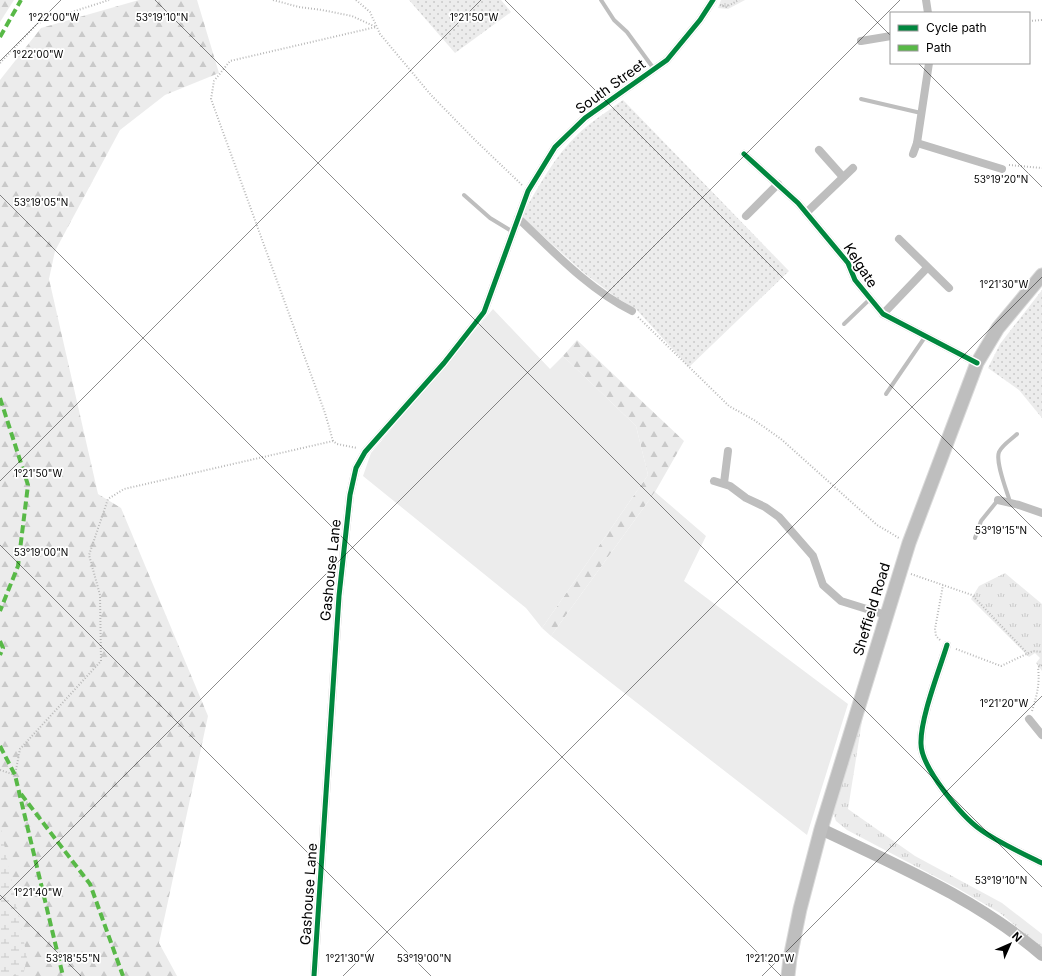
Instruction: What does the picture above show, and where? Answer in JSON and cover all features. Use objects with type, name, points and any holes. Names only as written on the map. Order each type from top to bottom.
[{"type":"main road","name":"Sheffield Road","points":[[788,976],[790,958],[800,909],[821,829],[909,543],[977,364],[998,328],[1042,275]]},
{"type":"street","points":[[926,0],[928,12]]},
{"type":"street","name":"South Street","points":[[518,218],[528,191],[555,147],[585,118],[667,60],[713,2]]},
{"type":"street","points":[[861,41],[890,36]]},
{"type":"street","points":[[913,154],[917,143],[929,64]]},
{"type":"street","points":[[917,143],[1002,169]]},
{"type":"street","points":[[819,150],[843,177]]},
{"type":"street","name":"Kelgate","points":[[744,154],[798,202],[848,263],[855,280],[883,314],[977,364]]},
{"type":"street","points":[[806,213],[853,168]]},
{"type":"street","points":[[746,216],[778,184]]},
{"type":"street","points":[[518,218],[586,280],[617,304],[632,311]]},
{"type":"street","name":"Gashouse Lane","points":[[314,976],[339,596],[350,495],[356,468],[365,452],[444,363],[484,312],[518,218]]},
{"type":"street","points":[[899,239],[948,288]]},
{"type":"street","points":[[883,314],[927,268]]},
{"type":"street","points":[[724,483],[728,451]]},
{"type":"street","points":[[714,481],[724,483],[779,517],[813,556],[823,585],[830,593],[841,601],[886,615]]},
{"type":"street","points":[[998,500],[1042,513]]},
{"type":"street","points":[[946,646],[922,729],[921,746],[925,760],[932,774],[952,801],[979,829],[1042,863]]},
{"type":"street","points":[[1029,719],[1042,735]]},
{"type":"street","points":[[821,829],[968,901],[1018,935],[1042,955]]},
{"type":"lane","points":[[601,0],[614,20],[629,35],[654,69]]},
{"type":"lane","points":[[862,98],[922,114]]},
{"type":"lane","points":[[464,196],[490,218],[513,232]]},
{"type":"lane","points":[[844,324],[870,299]]},
{"type":"lane","points":[[886,394],[925,337]]},
{"type":"lane","points":[[1010,503],[998,462],[998,454],[1001,449],[1017,434]]},
{"type":"lane","points":[[975,538],[981,521],[998,500]]},
{"type":"path","points":[[0,63],[38,23],[109,0]]},
{"type":"path","points":[[273,0],[299,7],[352,16],[376,27]]},
{"type":"path","points":[[356,0],[370,12],[376,27],[431,95],[528,191]]},
{"type":"path","points":[[713,2],[726,7],[739,0]]},
{"type":"path","points":[[1030,21],[1042,20]]},
{"type":"path","points":[[333,442],[325,413],[211,100],[214,81],[230,61],[376,27]]},
{"type":"path","points":[[1002,169],[1006,165],[1042,168]]},
{"type":"path","points":[[632,311],[729,406],[754,420],[780,439],[827,482],[856,505],[876,525],[909,543]]},
{"type":"path","points":[[0,770],[15,775],[20,749],[102,661],[100,595],[89,555],[108,499],[124,489],[333,442],[365,452]]},
{"type":"path","points":[[900,571],[972,595],[1027,653]]},
{"type":"path","points":[[943,585],[935,630],[936,636],[946,646],[1001,666],[1027,653],[1033,651],[1042,652]]},
{"type":"path","points":[[1029,719],[1037,696],[1040,681],[1038,667],[1042,665]]},
{"type":"green space","points":[[0,0],[14,0],[0,22]]},
{"type":"green space","points":[[139,0],[197,0],[219,73],[165,95],[120,130],[55,251],[49,279],[98,494],[121,508],[208,716],[159,943],[177,976],[0,976],[0,80],[41,28]]},
{"type":"green space","points":[[409,0],[501,0],[511,12],[455,53]]},
{"type":"green space","points":[[721,0],[745,0],[728,9],[718,8]]},
{"type":"green space","points":[[623,100],[789,271],[689,367],[636,309],[617,298],[584,273],[524,219],[522,215],[547,172],[569,143],[589,125]]},
{"type":"green space","points":[[1042,290],[1042,418],[1019,390],[988,368],[1000,344]]},
{"type":"green space","points":[[493,309],[550,369],[563,356],[636,426],[648,475],[542,628],[526,608],[363,476],[371,453]]},
{"type":"green space","points":[[577,340],[684,441],[655,492],[551,636],[542,628],[648,475],[636,426],[563,356]]},
{"type":"green space","points":[[655,492],[706,536],[684,581],[848,704],[807,835],[551,636]]},
{"type":"green space","points":[[1005,573],[1042,604],[1042,671],[1036,663],[1040,658],[1035,653],[1029,657],[971,599],[979,586]]},
{"type":"green space","points":[[860,714],[863,715],[848,809],[915,856],[1002,903],[1042,934],[1042,948],[1000,913],[957,888],[847,830],[836,821],[833,813]]},
{"type":"green space","points":[[0,824],[27,957],[23,976],[0,974]]},
{"type":"marked path","points":[[0,37],[21,0]]},
{"type":"marked path","points":[[0,398],[28,485],[18,566],[0,611]]},
{"type":"marked path","points":[[0,641],[3,648],[0,655]]},
{"type":"marked path","points":[[0,746],[15,775],[63,976]]},
{"type":"marked path","points":[[21,794],[90,884],[123,976]]},
{"type":"cycle path","points":[[314,976],[339,596],[350,495],[356,468],[365,452],[444,363],[484,312],[528,191],[555,147],[585,118],[667,60],[700,20],[713,0]]},
{"type":"cycle path","points":[[744,154],[798,203],[848,263],[855,280],[883,314],[977,363]]},
{"type":"cycle path","points":[[947,645],[924,722],[921,744],[923,754],[935,778],[944,791],[973,824],[995,839],[1042,863]]}]
